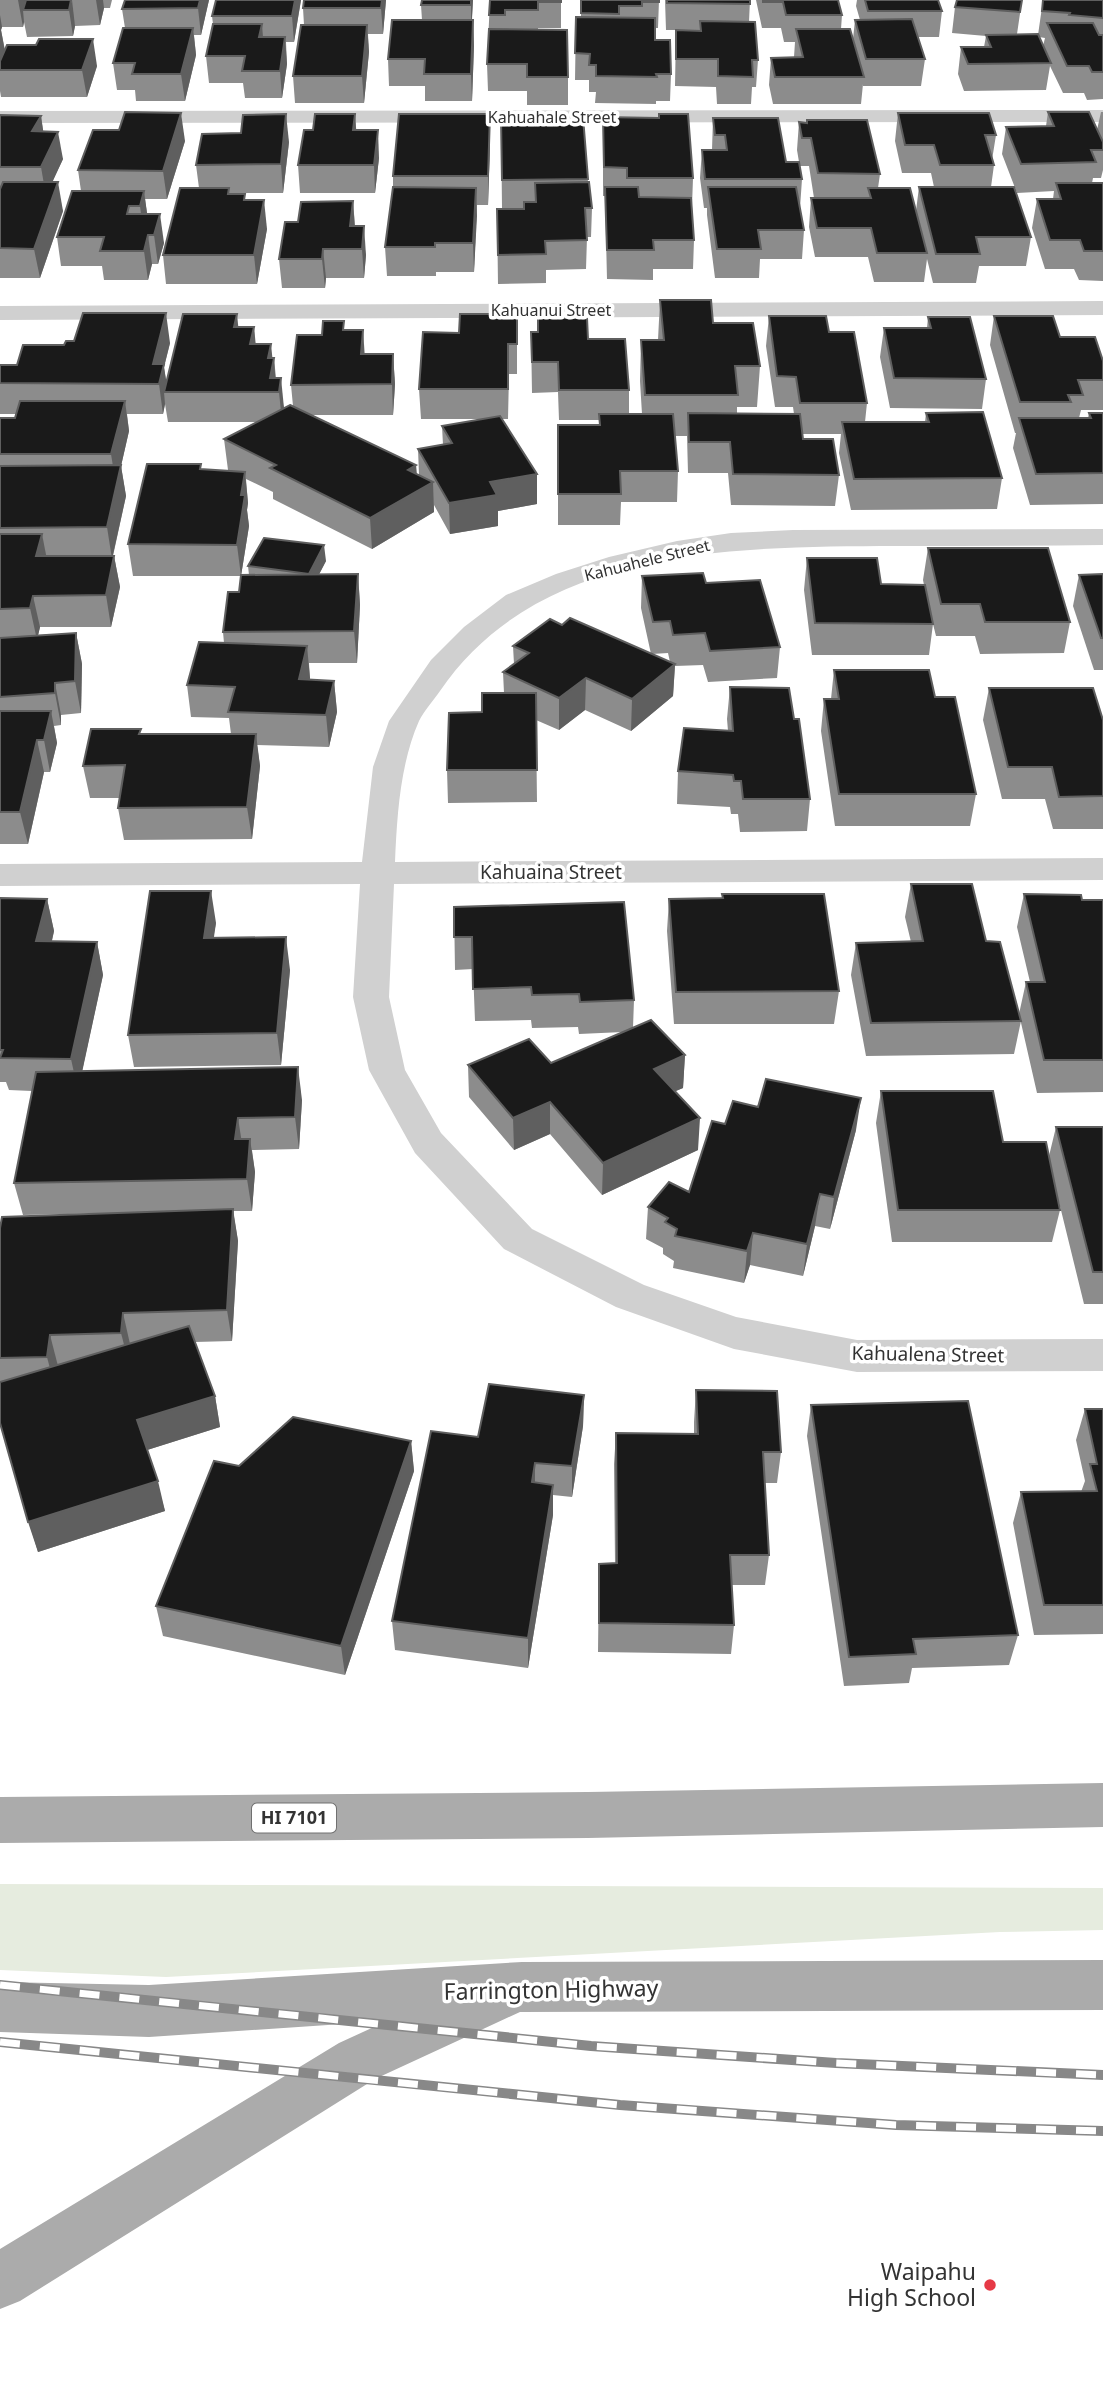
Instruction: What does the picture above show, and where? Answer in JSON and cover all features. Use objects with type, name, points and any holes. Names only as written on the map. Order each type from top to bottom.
[{"type":"main road","name":"HI 7101","points":[[0,1820],[588,1815],[1103,1805]]},
{"type":"main road","name":"Farrington Highway","points":[[0,2007],[149,2011],[522,1987],[1103,1984]]},
{"type":"main road","points":[[0,2281],[357,2061],[522,1987]]},
{"type":"street","name":"Kahuahale Street","points":[[0,117],[1103,116]]},
{"type":"street","name":"Kahuanui Street","points":[[0,313],[1103,308]]},
{"type":"street","name":"Kahuahele Street","points":[[380,873],[380,834],[389,767],[404,721],[442,666],[474,633],[516,601],[566,580],[619,563],[677,549],[731,541],[793,538],[1103,537]]},
{"type":"street","name":"Kahuaina Street","points":[[0,875],[1103,869]]},
{"type":"street","name":"Kahualena Street","points":[[380,873],[371,997],[387,1070],[428,1143],[518,1239],[630,1296],[734,1333],[857,1356],[1103,1355]]},
{"type":"shaded area","points":[[0,1884],[1103,1888],[1103,1930],[1000,1932],[166,1977],[0,1970]]},
{"type":"building","points":[[26,0],[71,0],[69,10],[23,10]]},
{"type":"building","points":[[125,0],[200,0],[198,8],[122,9]]},
{"type":"building","points":[[216,0],[295,0],[292,16],[212,16]]},
{"type":"building","points":[[304,0],[382,0],[381,8],[303,8]]},
{"type":"building","points":[[422,0],[471,0],[471,5],[421,5]]},
{"type":"building","points":[[490,0],[561,2],[538,2],[538,10],[505,10],[505,15],[489,15]]},
{"type":"building","points":[[581,0],[659,2],[642,2],[642,6],[619,6],[619,14],[581,13]]},
{"type":"building","points":[[667,0],[750,0],[750,4],[667,3]]},
{"type":"building","points":[[763,0],[838,0],[842,15],[786,15],[783,2]]},
{"type":"building","points":[[865,0],[938,0],[942,11],[868,11]]},
{"type":"building","points":[[957,0],[1022,0],[1020,12],[955,7]]},
{"type":"building","points":[[1043,0],[1103,0],[1103,18],[1042,11]]},
{"type":"building","points":[[576,17],[655,18],[655,40],[670,40],[671,74],[656,74],[657,77],[596,76],[596,65],[589,65],[590,54],[575,53]]},
{"type":"building","points":[[912,19],[925,59],[866,59],[855,20]]},
{"type":"building","points":[[392,20],[473,20],[471,74],[424,74],[425,59],[388,59]]},
{"type":"building","points":[[700,21],[755,22],[758,60],[752,60],[753,77],[718,76],[718,59],[676,59],[676,30],[701,31]]},
{"type":"building","points":[[1047,23],[1093,23],[1099,35],[1103,35],[1103,72],[1092,72],[1089,66],[1067,66]]},
{"type":"building","points":[[213,24],[262,24],[259,37],[285,37],[280,71],[242,71],[245,56],[206,56]]},
{"type":"building","points":[[301,25],[367,25],[362,76],[293,76]]},
{"type":"building","points":[[123,28],[193,28],[181,74],[132,74],[135,63],[113,63]]},
{"type":"building","points":[[489,29],[567,30],[568,77],[527,77],[527,64],[487,64]]},
{"type":"building","points":[[796,29],[850,29],[864,77],[775,77],[771,58],[803,57]]},
{"type":"building","points":[[1038,34],[1051,63],[968,64],[961,47],[991,47],[986,35]]},
{"type":"building","points":[[39,39],[93,39],[82,70],[0,70],[0,61],[7,45],[36,45]]},
{"type":"building","points":[[125,112],[181,113],[163,171],[78,170],[93,130],[119,130]]},
{"type":"building","points":[[1048,112],[1089,112],[1103,142],[1103,150],[1091,150],[1096,162],[1021,164],[1006,127],[1054,126]]},
{"type":"building","points":[[898,113],[989,113],[996,135],[985,135],[994,165],[940,165],[934,145],[905,145]]},
{"type":"building","points":[[286,114],[281,164],[196,165],[202,134],[241,133],[243,115]]},
{"type":"building","points":[[315,114],[355,114],[353,130],[378,130],[374,165],[298,165],[304,130],[313,130]]},
{"type":"building","points":[[399,114],[490,114],[488,176],[393,176]]},
{"type":"building","points":[[659,114],[688,114],[693,178],[627,178],[627,168],[604,167],[603,117],[659,118]]},
{"type":"building","points":[[0,115],[41,116],[32,131],[58,132],[41,167],[0,167]]},
{"type":"building","points":[[583,117],[588,179],[502,180],[501,118]]},
{"type":"building","points":[[713,118],[778,118],[786,162],[799,162],[802,179],[705,179],[702,150],[727,150],[725,135],[715,135]]},
{"type":"building","points":[[807,120],[867,120],[880,174],[818,173],[811,138],[802,138],[799,122],[807,123]]},
{"type":"building","points":[[3,182],[58,182],[34,249],[0,248],[0,189]]},
{"type":"building","points":[[589,182],[592,208],[585,208],[587,240],[545,241],[546,254],[498,255],[497,209],[524,209],[524,202],[536,202],[535,183]]},
{"type":"building","points":[[1056,183],[1103,183],[1103,251],[1084,251],[1080,240],[1050,240],[1037,199],[1061,199]]},
{"type":"building","points":[[393,187],[476,188],[473,243],[435,243],[435,247],[385,247]]},
{"type":"building","points":[[605,187],[638,187],[639,197],[691,198],[694,240],[653,240],[654,250],[607,250]]},
{"type":"building","points":[[708,187],[796,187],[804,230],[758,230],[761,249],[717,249]]},
{"type":"building","points":[[919,187],[1014,187],[1031,237],[976,237],[980,254],[936,254]]},
{"type":"building","points":[[180,188],[229,188],[228,194],[245,194],[244,200],[264,200],[254,255],[163,255]]},
{"type":"building","points":[[868,188],[910,188],[927,253],[877,253],[871,228],[817,228],[811,198],[871,198]]},
{"type":"building","points":[[72,191],[144,191],[140,206],[129,206],[127,214],[160,214],[154,235],[148,235],[144,251],[100,251],[104,237],[57,237]]},
{"type":"building","points":[[353,201],[350,226],[364,226],[362,249],[323,249],[322,259],[279,259],[285,222],[298,222],[301,202]]},
{"type":"building","points":[[660,300],[711,300],[713,323],[753,323],[760,366],[735,366],[738,395],[645,395],[641,340],[664,340]]},
{"type":"building","points":[[83,313],[166,313],[153,364],[164,364],[159,384],[0,383],[0,365],[17,365],[23,345],[64,345],[66,341],[74,341]]},
{"type":"building","points":[[183,314],[237,314],[234,327],[254,327],[250,344],[271,344],[268,358],[274,358],[270,378],[281,378],[279,392],[164,392]]},
{"type":"building","points":[[460,314],[517,314],[517,344],[508,344],[508,389],[419,389],[423,332],[459,333]]},
{"type":"building","points":[[769,316],[826,316],[829,332],[854,332],[867,403],[800,403],[796,377],[777,376]]},
{"type":"building","points":[[994,316],[1053,316],[1060,337],[1095,337],[1103,361],[1103,380],[1078,380],[1083,395],[1068,395],[1071,402],[1020,402]]},
{"type":"building","points":[[928,317],[970,317],[986,379],[894,378],[884,328],[931,328]]},
{"type":"building","points":[[538,318],[587,318],[588,339],[625,339],[629,390],[559,390],[558,362],[532,362],[531,332],[538,332]]},
{"type":"building","points":[[323,321],[344,321],[343,330],[363,330],[361,354],[393,354],[392,384],[291,385],[297,335],[322,335]]},
{"type":"building","points":[[20,401],[125,401],[111,454],[0,454],[0,418],[15,418]]},
{"type":"building","points":[[290,405],[416,465],[408,470],[433,482],[370,518],[270,468],[276,465],[224,439]]},
{"type":"building","points":[[983,412],[1002,478],[854,479],[842,422],[929,422],[926,413]]},
{"type":"building","points":[[688,413],[800,414],[803,439],[833,439],[839,475],[733,474],[730,442],[689,442]]},
{"type":"building","points":[[1089,413],[1103,413],[1103,473],[1036,474],[1019,418],[1091,418]]},
{"type":"building","points":[[599,414],[673,414],[678,471],[620,471],[621,494],[558,494],[558,425],[600,425]]},
{"type":"building","points":[[500,416],[537,474],[490,482],[497,495],[449,503],[418,449],[452,443],[442,426]]},
{"type":"building","points":[[147,464],[201,464],[200,469],[245,472],[241,495],[245,495],[237,545],[128,544]]},
{"type":"building","points":[[121,465],[107,527],[0,528],[0,466]]},
{"type":"building","points":[[0,534],[42,534],[36,556],[114,556],[106,595],[33,596],[30,608],[0,609]]},
{"type":"building","points":[[264,538],[324,545],[309,574],[248,566]]},
{"type":"building","points":[[928,548],[1048,548],[1070,622],[985,622],[980,604],[941,604]]},
{"type":"building","points":[[807,558],[877,558],[881,584],[925,585],[933,624],[815,623]]},
{"type":"building","points":[[703,573],[706,583],[760,580],[780,647],[710,651],[705,633],[673,635],[670,621],[653,622],[642,576]]},
{"type":"building","points":[[358,574],[354,631],[223,632],[228,592],[239,592],[241,575]]},
{"type":"building","points":[[1103,574],[1103,638],[1101,638],[1079,575]]},
{"type":"building","points":[[570,618],[675,664],[632,699],[586,678],[559,698],[503,672],[529,653],[513,646],[550,619],[562,625]]},
{"type":"building","points":[[76,633],[75,681],[55,683],[55,693],[0,697],[0,638]]},
{"type":"building","points":[[199,642],[307,646],[299,679],[334,681],[326,715],[228,712],[235,687],[187,685]]},
{"type":"building","points":[[834,670],[929,670],[935,697],[955,697],[976,794],[839,794],[824,699],[839,699]]},
{"type":"building","points":[[730,687],[789,688],[794,719],[799,719],[810,799],[743,799],[741,781],[734,781],[733,775],[678,771],[684,728],[733,731]]},
{"type":"building","points":[[989,688],[1093,688],[1103,720],[1103,796],[1059,797],[1052,767],[1008,767]]},
{"type":"building","points":[[482,693],[536,693],[537,770],[447,770],[449,713],[482,712]]},
{"type":"building","points":[[0,711],[51,711],[44,740],[37,740],[20,812],[0,812]]},
{"type":"building","points":[[91,729],[141,729],[139,734],[256,734],[247,807],[118,808],[125,765],[83,766]]},
{"type":"building","points":[[911,884],[972,884],[986,941],[1000,942],[1021,1021],[871,1023],[856,943],[923,941]]},
{"type":"building","points":[[150,891],[211,891],[204,938],[286,937],[277,1033],[128,1035]]},
{"type":"building","points":[[722,894],[824,894],[839,991],[676,992],[669,899],[723,898]]},
{"type":"building","points":[[1024,894],[1081,895],[1082,900],[1103,900],[1103,1060],[1044,1060],[1026,982],[1045,982]]},
{"type":"building","points":[[0,898],[47,899],[36,941],[97,942],[71,1059],[0,1058],[3,1050],[0,1050]]},
{"type":"building","points":[[624,902],[634,1000],[580,1002],[579,994],[532,995],[531,987],[473,989],[472,937],[454,937],[454,907]]},
{"type":"building","points":[[651,1020],[685,1055],[654,1069],[700,1118],[603,1163],[550,1102],[513,1118],[468,1065],[529,1039],[551,1063]]},
{"type":"building","points":[[298,1067],[295,1117],[238,1118],[235,1139],[250,1139],[247,1179],[14,1183],[36,1072]]},
{"type":"building","points":[[766,1079],[861,1098],[834,1197],[820,1194],[807,1244],[753,1233],[747,1251],[675,1236],[677,1229],[665,1222],[668,1218],[648,1207],[669,1182],[689,1192],[712,1121],[725,1124],[733,1101],[758,1107]]},
{"type":"building","points":[[881,1091],[993,1091],[1003,1142],[1046,1142],[1060,1210],[898,1210]]},
{"type":"building","points":[[1056,1127],[1103,1127],[1103,1272],[1093,1272]]},
{"type":"building","points":[[233,1209],[227,1310],[123,1313],[121,1333],[50,1335],[47,1357],[0,1358],[2,1217]]},
{"type":"building","points":[[189,1326],[215,1396],[137,1420],[158,1481],[28,1522],[0,1423],[0,1382]]},
{"type":"building","points":[[489,1384],[584,1395],[572,1466],[535,1463],[532,1482],[553,1485],[528,1638],[392,1621],[431,1431],[478,1437]]},
{"type":"building","points":[[696,1390],[777,1391],[781,1452],[763,1452],[769,1555],[730,1555],[734,1625],[599,1623],[599,1564],[617,1563],[616,1433],[698,1434]]},
{"type":"building","points":[[968,1401],[1018,1635],[913,1639],[916,1654],[849,1657],[811,1405]]},
{"type":"building","points":[[1085,1409],[1103,1409],[1103,1605],[1044,1605],[1021,1492],[1097,1491],[1090,1464],[1097,1464]]},
{"type":"building","points":[[293,1417],[411,1441],[341,1646],[156,1606],[214,1461],[239,1466]]},
{"type":"railway","points":[[0,1985],[591,2046],[836,2063],[1103,2075]]},
{"type":"railway","points":[[0,2042],[620,2105],[896,2125],[1103,2131]]},
{"type":"place","name":"Waipahu High School","points":[[990,2285]]}]
